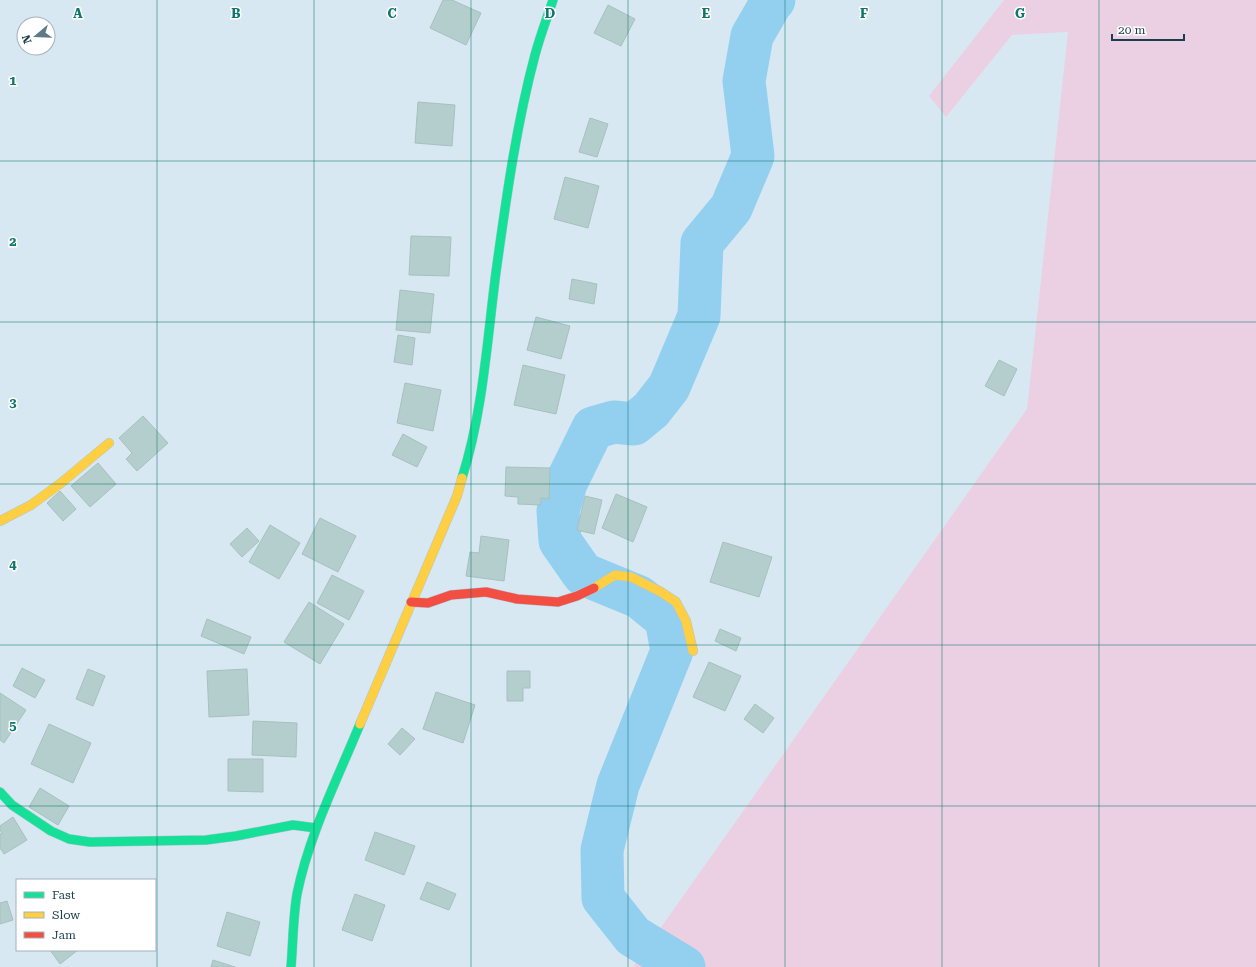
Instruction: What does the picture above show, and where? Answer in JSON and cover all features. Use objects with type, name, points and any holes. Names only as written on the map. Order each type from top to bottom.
[{"type":"main road","points":[[291,967],[297,896],[306,858],[316,828],[457,496],[470,454],[484,374],[496,272],[516,141],[535,54],[553,0]]},
{"type":"main road","points":[[0,521],[37,501],[61,483],[109,442]]},
{"type":"main road","points":[[411,602],[428,603],[450,595],[486,592],[517,599],[558,602],[577,596],[600,585],[616,575],[631,577],[661,592],[676,602],[686,621],[693,652]]},
{"type":"main road","points":[[0,792],[12,805],[51,831],[69,839],[90,842],[206,840],[293,825],[316,828]]},
{"type":"shaded area","points":[[1004,0],[1256,0],[1256,967],[633,967],[1027,409],[1068,32],[1012,35],[946,117],[929,96]]},
{"type":"building","points":[[443,0],[452,0],[481,13],[466,45],[430,28]]},
{"type":"building","points":[[608,5],[635,19],[621,46],[594,33]]},
{"type":"building","points":[[418,102],[455,105],[452,146],[415,143]]},
{"type":"building","points":[[590,118],[608,124],[597,157],[579,152]]},
{"type":"building","points":[[565,177],[599,186],[588,228],[554,219]]},
{"type":"building","points":[[411,236],[451,237],[449,276],[409,275]]},
{"type":"building","points":[[572,279],[597,284],[594,304],[569,299]]},
{"type":"building","points":[[400,290],[434,294],[430,333],[396,330]]},
{"type":"building","points":[[536,317],[570,326],[561,359],[527,350]]},
{"type":"building","points":[[398,335],[415,338],[412,365],[394,362]]},
{"type":"building","points":[[999,360],[1017,369],[1004,396],[985,386]]},
{"type":"building","points":[[523,365],[565,375],[556,414],[514,405]]},
{"type":"building","points":[[405,383],[441,390],[433,431],[397,423]]},
{"type":"building","points":[[143,416],[168,443],[137,471],[126,459],[132,453],[119,438]]},
{"type":"building","points":[[403,434],[427,447],[417,467],[392,455]]},
{"type":"building","points":[[98,463],[116,484],[90,507],[71,486]]},
{"type":"building","points":[[506,467],[550,468],[549,499],[541,498],[541,505],[518,504],[518,497],[505,496]]},
{"type":"building","points":[[60,491],[76,509],[63,521],[47,503]]},
{"type":"building","points":[[616,494],[647,507],[633,542],[602,528]]},
{"type":"building","points":[[585,496],[602,500],[594,534],[577,530]]},
{"type":"building","points":[[320,518],[356,536],[338,572],[302,554]]},
{"type":"building","points":[[270,525],[300,543],[279,579],[249,562]]},
{"type":"building","points":[[247,528],[259,541],[242,557],[230,544]]},
{"type":"building","points":[[481,536],[509,540],[504,581],[466,576],[470,552],[479,553]]},
{"type":"building","points":[[723,542],[772,557],[759,597],[710,582]]},
{"type":"building","points":[[332,575],[364,591],[349,620],[317,603]]},
{"type":"building","points":[[309,602],[344,624],[320,664],[284,642]]},
{"type":"building","points":[[207,619],[251,637],[244,654],[201,636]]},
{"type":"building","points":[[720,629],[741,638],[736,651],[715,641]]},
{"type":"building","points":[[709,662],[741,676],[725,711],[693,697]]},
{"type":"building","points":[[22,668],[45,680],[35,698],[13,686]]},
{"type":"building","points":[[88,669],[105,676],[93,706],[76,699]]},
{"type":"building","points":[[247,669],[249,715],[209,717],[207,671]]},
{"type":"building","points":[[507,671],[530,671],[530,688],[523,688],[523,701],[507,701]]},
{"type":"building","points":[[436,692],[475,705],[463,743],[423,729]]},
{"type":"building","points":[[0,693],[26,710],[4,743],[0,740]]},
{"type":"building","points":[[755,704],[774,718],[763,733],[744,719]]},
{"type":"building","points":[[253,721],[297,723],[296,757],[252,755]]},
{"type":"building","points":[[49,724],[91,743],[73,783],[31,764]]},
{"type":"building","points":[[402,728],[415,739],[400,755],[388,744]]},
{"type":"building","points":[[228,759],[263,759],[263,792],[228,791]]},
{"type":"building","points":[[40,788],[69,806],[58,825],[29,807]]},
{"type":"building","points":[[13,817],[27,840],[4,854],[0,848],[0,834],[2,833],[0,826]]},
{"type":"building","points":[[375,832],[415,846],[404,875],[365,860]]},
{"type":"building","points":[[427,882],[456,894],[449,910],[420,899]]},
{"type":"building","points":[[355,894],[385,905],[372,941],[342,930]]},
{"type":"building","points":[[7,901],[13,920],[0,924],[0,903]]},
{"type":"building","points":[[227,912],[260,922],[250,956],[217,946]]},
{"type":"building","points":[[51,951],[77,951],[60,964]]},
{"type":"building","points":[[213,960],[235,967],[211,967]]},
{"type":"waterway","points":[[684,967],[633,936],[603,898],[602,850],[618,785],[672,651],[666,619],[639,597],[583,574],[560,541],[558,511],[566,483],[593,428],[614,422],[634,424],[651,410],[669,387],[699,316],[702,243],[731,208],[753,156],[744,81],[752,36],[774,0]]},
{"type":"traffic: fast","points":[[462,478],[480,402],[496,272],[522,109],[535,55],[553,0]]},
{"type":"traffic: fast","points":[[291,967],[297,894],[302,872],[324,808],[360,724]]},
{"type":"traffic: fast","points":[[0,792],[12,805],[51,831],[69,839],[90,842],[206,840],[293,825],[316,828]]},
{"type":"traffic: slow","points":[[0,521],[31,505],[61,483],[109,443]]},
{"type":"traffic: slow","points":[[360,724],[457,496],[462,478]]},
{"type":"traffic: slow","points":[[594,588],[615,575],[631,577],[661,592],[676,602],[686,621],[693,651]]},
{"type":"traffic: jam","points":[[411,602],[428,603],[451,595],[486,592],[517,599],[558,602],[577,596],[594,588]]}]
